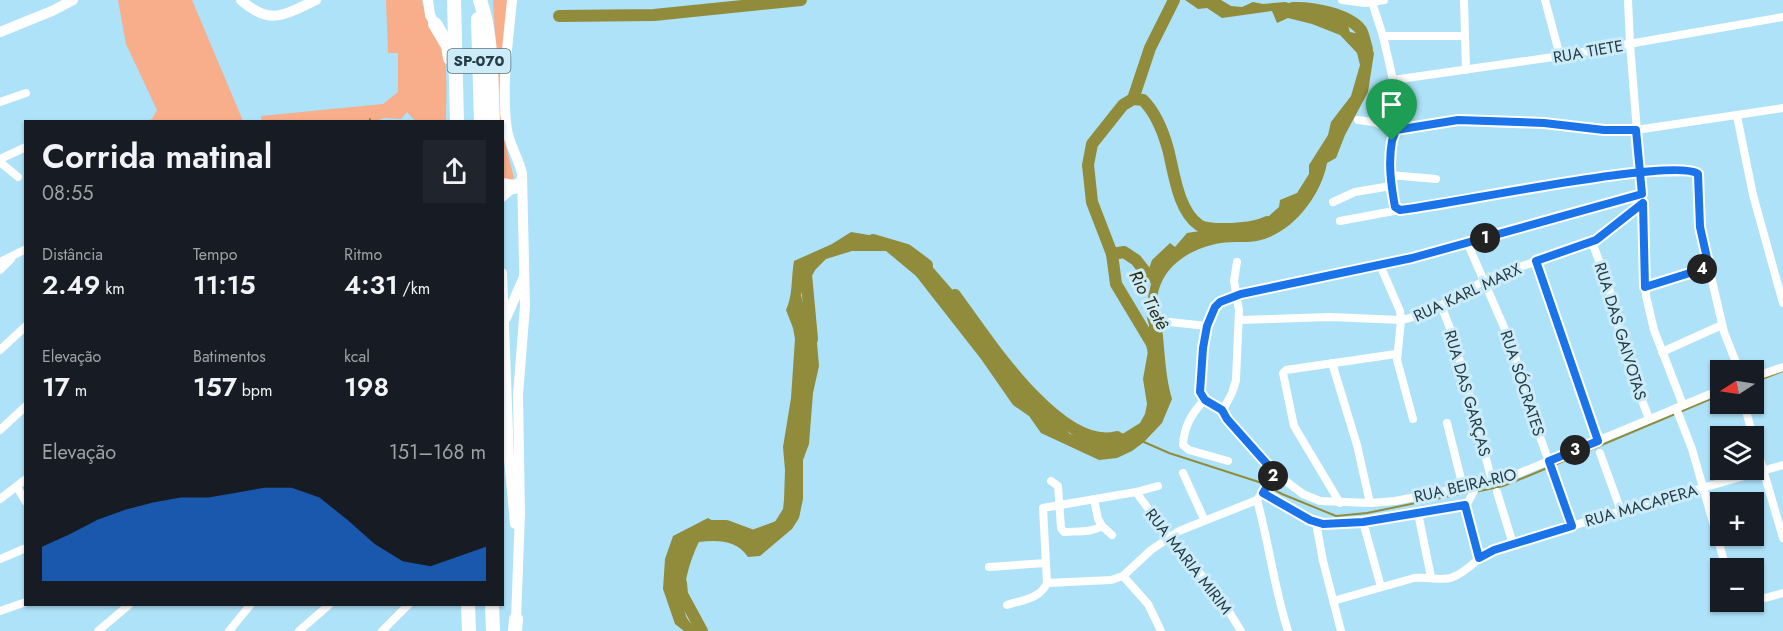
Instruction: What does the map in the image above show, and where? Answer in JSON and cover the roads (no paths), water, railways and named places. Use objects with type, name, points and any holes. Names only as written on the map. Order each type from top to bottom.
[{"type":"highway","name":"SP-070","points":[[454,0],[457,120]]},
{"type":"highway","points":[[479,0],[484,12],[488,39],[494,120]]},
{"type":"highway","name":"SP-070","points":[[479,0],[480,120]]},
{"type":"highway","points":[[435,24],[441,27],[449,26],[454,17]]},
{"type":"highway","points":[[435,24],[448,46],[452,120]]},
{"type":"highway","points":[[468,606],[469,631]]},
{"type":"highway","points":[[492,606],[493,631]]},
{"type":"street","points":[[0,32],[73,0]]},
{"type":"street","points":[[241,0],[261,15],[275,17],[283,16],[316,0]]},
{"type":"street","points":[[428,0],[430,15],[435,24]]},
{"type":"street","points":[[512,0],[505,68],[507,127],[509,140],[522,174],[525,273],[525,306],[518,395],[520,513],[515,625]]},
{"type":"street","points":[[1341,0],[1356,3],[1384,0]]},
{"type":"street","points":[[1464,0],[1466,70]]},
{"type":"street","points":[[1545,0],[1560,56]]},
{"type":"street","points":[[1628,0],[1636,130],[1643,198],[1645,287],[1652,320],[1704,487],[1723,558]]},
{"type":"street","points":[[1372,2],[1383,36],[1464,36]]},
{"type":"street","name":"RUA TIETE","points":[[1383,36],[1393,80],[1560,56],[1783,17]]},
{"type":"street","points":[[0,102],[26,93]]},
{"type":"street","points":[[1358,120],[1374,122],[1396,130],[1458,120],[1544,123],[1604,130],[1636,130],[1783,108]]},
{"type":"street","points":[[1737,116],[1754,195],[1783,303]]},
{"type":"street","points":[[1396,130],[1391,149],[1390,175],[1398,209]]},
{"type":"street","points":[[18,177],[0,160],[24,148]]},
{"type":"street","points":[[1340,221],[1398,209],[1574,181],[1641,173],[1697,173],[1700,227],[1722,325],[1735,360]]},
{"type":"street","points":[[508,186],[522,174]]},
{"type":"street","points":[[1390,175],[1436,179]]},
{"type":"street","points":[[1334,202],[1355,192],[1391,186]]},
{"type":"street","points":[[1237,262],[1234,281],[1239,295],[1236,380],[1232,393],[1222,410],[1205,400],[1200,392],[1207,326],[1217,303],[1239,295],[1380,265],[1643,198]]},
{"type":"street","name":"RUA KARL MARX","points":[[1239,320],[1330,317],[1401,320],[1420,316],[1484,281],[1592,242],[1614,227],[1643,198]]},
{"type":"street","name":"RUA SÓCRATES","points":[[1467,242],[1513,348],[1525,395],[1572,526]]},
{"type":"street","name":"RUA DAS GAIVOTAS","points":[[1592,242],[1609,288],[1626,357],[1649,419]]},
{"type":"street","points":[[0,262],[24,250]]},
{"type":"street","points":[[0,270],[14,256]]},
{"type":"street","points":[[1536,261],[1598,441]]},
{"type":"street","points":[[1380,265],[1397,303],[1401,320],[1396,354],[1413,419]]},
{"type":"street","points":[[1645,287],[1709,267]]},
{"type":"street","points":[[518,560],[510,470],[504,321],[525,273]]},
{"type":"street","name":"RUA DAS GARÇAS","points":[[1441,305],[1454,339],[1492,481]]},
{"type":"street","points":[[1170,322],[1207,326]]},
{"type":"street","points":[[1662,352],[1722,325]]},
{"type":"street","points":[[0,350],[24,328]]},
{"type":"street","points":[[1340,503],[1294,426],[1282,374],[1286,370],[1396,354]]},
{"type":"street","points":[[1332,363],[1354,435],[1370,503]]},
{"type":"street","points":[[1764,374],[1783,367]]},
{"type":"street","name":"RUA BEIRA-RIO","points":[[1222,410],[1274,476],[1311,498],[1340,503],[1370,503],[1395,501],[1462,487],[1476,487],[1549,462],[1649,419],[1679,410],[1710,395]]},
{"type":"street","points":[[1205,400],[1195,410],[1186,425],[1184,447],[1228,461]]},
{"type":"street","points":[[0,430],[24,408]]},
{"type":"street","points":[[1447,423],[1462,487]]},
{"type":"street","points":[[1600,453],[1621,511]]},
{"type":"street","name":"RUA MACAPERA","points":[[1764,471],[1783,465]]},
{"type":"street","points":[[1183,473],[1204,519]]},
{"type":"street","points":[[1764,474],[1783,538]]},
{"type":"street","points":[[1047,583],[1111,580],[1123,576],[1137,561],[1169,537],[1262,494],[1274,476]]},
{"type":"street","name":"RUA MACAPERA","points":[[1333,601],[1414,578],[1454,577],[1468,569],[1485,554],[1513,544],[1730,480]]},
{"type":"street","points":[[0,499],[24,481]]},
{"type":"street","points":[[1051,481],[1058,486],[1058,505],[1061,528],[1064,532],[1089,531],[1102,525]]},
{"type":"street","points":[[1007,605],[1036,596],[1044,590],[1047,583],[1043,508],[1158,486]]},
{"type":"street","points":[[17,487],[24,499]]},
{"type":"street","points":[[1262,494],[1316,523],[1363,522],[1418,513],[1467,501],[1476,487]]},
{"type":"street","name":"RUA MARIA MIRIM","points":[[1136,492],[1169,537],[1220,597],[1241,631]]},
{"type":"street","points":[[1497,492],[1513,544]]},
{"type":"street","points":[[1262,494],[1266,533],[1278,599],[1288,631]]},
{"type":"street","points":[[1094,499],[1098,519],[1113,535]]},
{"type":"street","points":[[1467,501],[1479,558]]},
{"type":"street","points":[[1418,513],[1431,577]]},
{"type":"street","points":[[1363,522],[1381,587]]},
{"type":"street","points":[[1316,523],[1341,631]]},
{"type":"street","points":[[0,559],[24,549]]},
{"type":"street","points":[[989,567],[1046,563]]},
{"type":"street","points":[[1123,576],[1148,604],[1161,631]]},
{"type":"street","points":[[1764,598],[1783,593]]},
{"type":"street","points":[[0,611],[24,603]]},
{"type":"street","points":[[98,631],[128,606]]},
{"type":"street","points":[[229,631],[249,606]]},
{"type":"street","points":[[299,631],[328,606]]},
{"type":"street","points":[[382,631],[407,606]]},
{"type":"water","name":"Rio Tietê","points":[[1185,0],[1221,0],[1231,6],[1242,7],[1253,2],[1263,4],[1285,2],[1317,10],[1329,8],[1345,16],[1350,32],[1364,35],[1374,53],[1368,92],[1345,135],[1336,158],[1327,163],[1324,176],[1303,212],[1282,231],[1270,237],[1252,242],[1221,243],[1187,255],[1177,262],[1162,280],[1157,307],[1172,399],[1162,423],[1132,451],[1117,458],[1099,460],[1041,433],[1029,416],[1013,405],[981,359],[916,276],[886,251],[852,251],[826,259],[805,280],[801,295],[805,312],[816,331],[819,366],[813,393],[809,444],[803,460],[803,499],[799,518],[792,529],[760,556],[748,557],[738,547],[726,542],[699,542],[689,568],[684,598],[686,616],[697,631],[684,631],[675,624],[663,589],[665,559],[673,536],[708,518],[736,533],[759,535],[768,533],[783,509],[785,470],[783,447],[791,398],[795,339],[786,310],[791,292],[794,261],[832,244],[851,232],[869,235],[930,264],[963,302],[967,317],[986,338],[1005,370],[1070,434],[1097,439],[1124,433],[1140,423],[1147,404],[1143,379],[1148,351],[1147,318],[1151,284],[1147,274],[1152,260],[1170,243],[1175,247],[1187,233],[1213,229],[1245,232],[1279,207],[1280,200],[1297,193],[1309,174],[1309,165],[1328,135],[1331,122],[1351,96],[1360,65],[1357,53],[1340,35],[1312,24],[1288,18],[1277,23],[1272,11],[1222,18],[1207,8],[1198,9]]},
{"type":"waterway","points":[[559,16],[654,15],[801,0]]},
{"type":"waterway","points":[[1133,99],[1150,48],[1174,0]]},
{"type":"waterway","name":"Rio Tietê","points":[[1293,8],[1319,10],[1348,20],[1361,30],[1367,49]]},
{"type":"waterway","name":"Rio Tietê","points":[[1154,353],[1152,344],[1116,284],[1112,254],[1092,202],[1088,165],[1092,144],[1123,105],[1133,99],[1143,100],[1152,111],[1166,142],[1182,201],[1192,219],[1199,225],[1230,229],[1253,227],[1267,222]]},
{"type":"waterway","name":"Rio Tietê","points":[[873,240],[907,250],[927,265]]},
{"type":"waterway","points":[[1112,254],[1124,252],[1136,260],[1147,274]]},
{"type":"waterway","name":"Rio Tietê","points":[[811,265],[806,274],[812,339]]},
{"type":"waterway","name":"Rio Tietê","points":[[955,295],[1004,362],[1049,410],[1072,427],[1095,437],[1117,437]]},
{"type":"waterway","points":[[1764,378],[1783,371]]},
{"type":"waterway","points":[[1475,492],[1503,486],[1710,399]]},
{"type":"waterway","points":[[1144,442],[1169,453],[1262,483],[1282,494],[1336,516],[1367,513],[1470,492]]},
{"type":"waterway","name":"Rio Tietê","points":[[706,526],[726,526],[753,536],[783,525]]},
{"type":"waterway","name":"Rio Tietê","points":[[681,583],[682,594],[702,631]]}]
